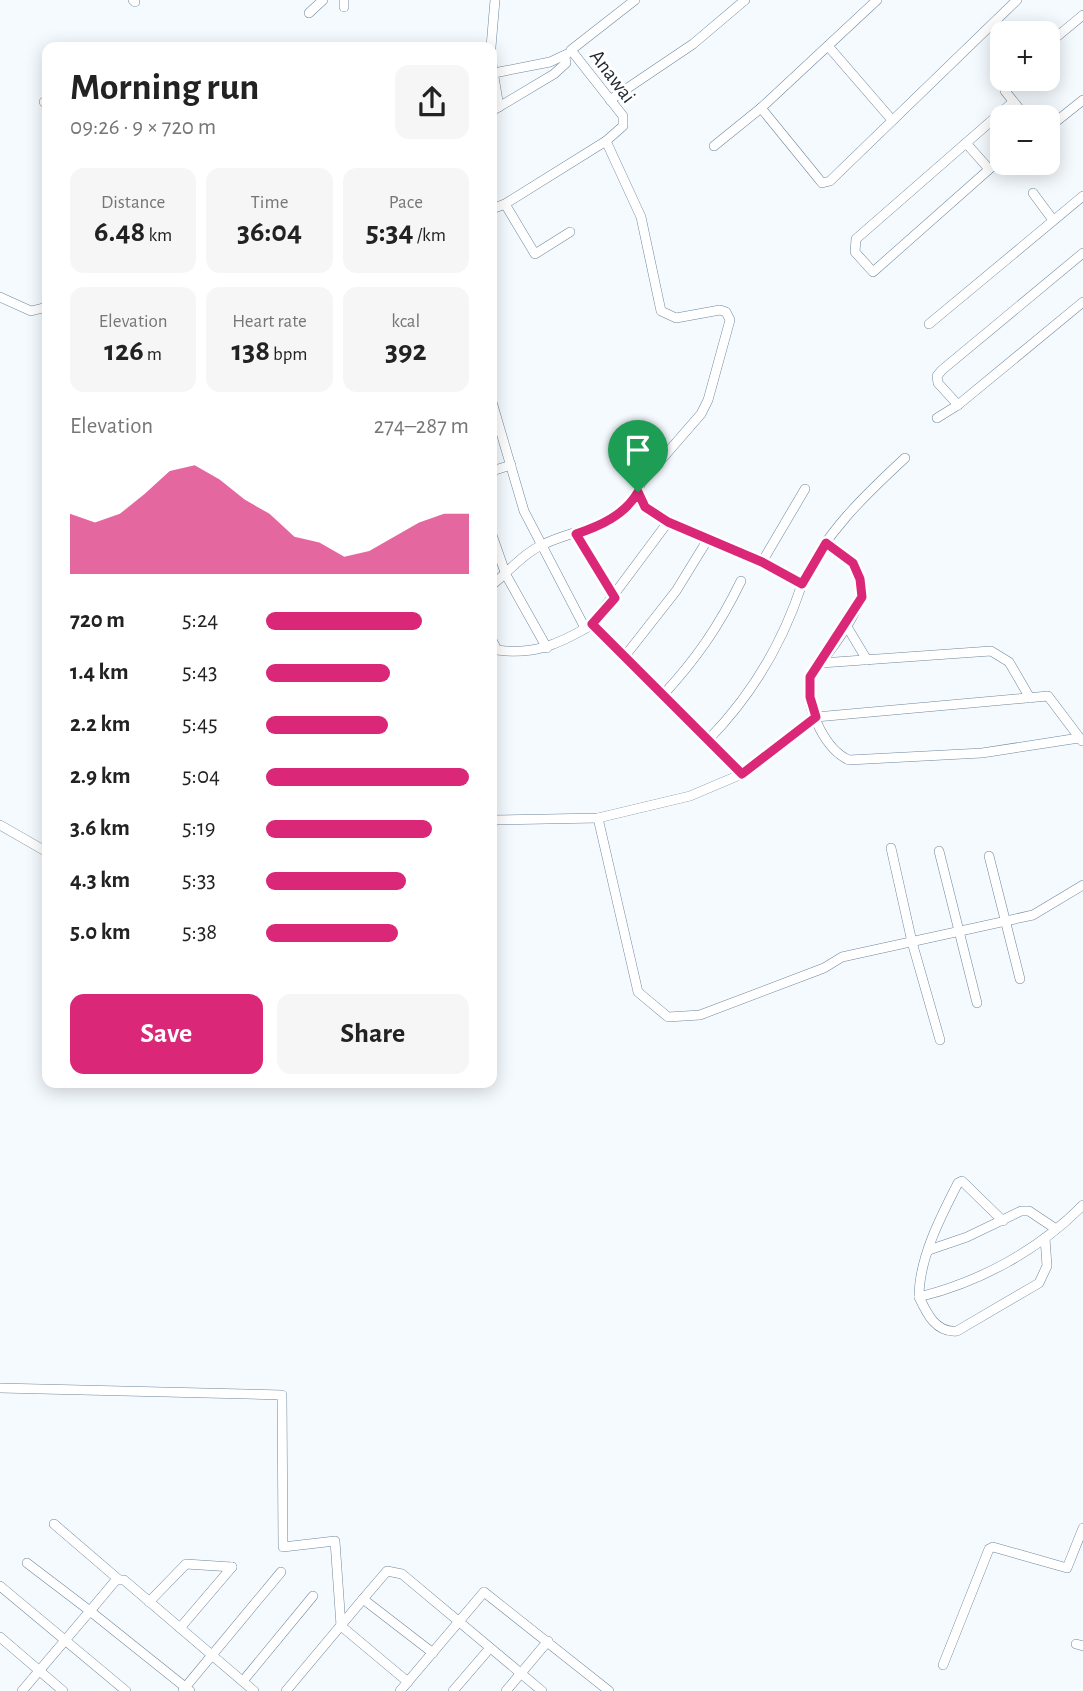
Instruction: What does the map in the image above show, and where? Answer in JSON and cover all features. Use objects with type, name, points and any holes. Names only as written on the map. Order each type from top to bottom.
[{"type":"street","points":[[309,13],[323,0]]},
{"type":"street","points":[[491,42],[495,0]]},
{"type":"street","name":"Anawai","points":[[606,141],[624,127],[624,121],[610,100],[568,54],[635,0]]},
{"type":"street","points":[[610,100],[693,44],[745,0]]},
{"type":"street","points":[[714,146],[761,108],[877,0]]},
{"type":"street","points":[[761,108],[822,183],[830,181],[1017,0]]},
{"type":"street","points":[[1060,34],[1083,15]]},
{"type":"street","points":[[828,46],[892,120]]},
{"type":"street","points":[[497,69],[515,71],[568,54]]},
{"type":"street","points":[[497,104],[554,74],[566,63],[568,54]]},
{"type":"street","points":[[1007,91],[1016,105]]},
{"type":"street","points":[[1060,118],[1083,100]]},
{"type":"street","points":[[966,143],[989,169],[873,272],[855,252],[856,239],[966,143],[1013,102]]},
{"type":"street","points":[[497,207],[606,141],[641,217],[661,311],[676,318],[720,310],[726,312],[730,320],[708,400],[701,414],[640,484],[633,500],[604,524],[542,544],[497,581]]},
{"type":"street","points":[[1032,193],[1054,220]]},
{"type":"street","points":[[929,324],[1083,196]]},
{"type":"street","points":[[505,204],[535,254],[570,232]]},
{"type":"street","points":[[958,405],[938,383],[937,376],[1083,253]]},
{"type":"street","points":[[0,297],[31,312],[42,309]]},
{"type":"street","points":[[937,418],[958,405],[1083,302]]},
{"type":"street","points":[[497,418],[523,511],[533,533],[589,626],[625,656],[742,774]]},
{"type":"street","points":[[709,739],[733,714],[757,680],[793,611],[802,584],[826,543],[846,518],[905,458]]},
{"type":"street","points":[[497,470],[512,466]]},
{"type":"street","points":[[762,562],[806,489]]},
{"type":"street","points":[[638,492],[645,507],[668,522],[762,562],[802,584]]},
{"type":"street","points":[[497,650],[518,653],[547,648],[589,626],[615,598],[668,522]]},
{"type":"street","points":[[576,534],[615,598]]},
{"type":"street","points":[[625,656],[676,591],[708,539]]},
{"type":"street","points":[[497,820],[598,818],[690,796],[742,774],[816,717],[1048,696],[1081,740],[982,752],[849,761],[831,749],[816,717],[808,687],[810,677],[862,597],[860,579],[853,563],[826,543]]},
{"type":"street","points":[[497,549],[506,575],[547,648]]},
{"type":"street","points":[[663,695],[697,659],[724,616],[741,581]]},
{"type":"street","points":[[846,625],[867,660]]},
{"type":"street","points":[[821,663],[997,652],[1009,662],[1030,698]]},
{"type":"street","points":[[598,818],[638,992],[668,1017],[700,1015],[824,968],[842,957],[1039,913],[1083,885]]},
{"type":"street","points":[[0,825],[42,849]]},
{"type":"street","points":[[891,848],[912,942],[940,1040]]},
{"type":"street","points":[[939,851],[976,1003]]},
{"type":"street","points":[[989,856],[1020,979]]},
{"type":"street","points":[[1003,1221],[962,1181],[955,1190],[921,1273],[919,1297],[935,1325],[949,1332],[957,1331],[1039,1283],[1047,1266],[1045,1238]]},
{"type":"street","points":[[919,1297],[940,1292],[987,1272],[1045,1238],[1083,1205]]},
{"type":"street","points":[[929,1250],[1025,1211],[1056,1229]]},
{"type":"street","points":[[0,1388],[282,1395],[284,1548],[335,1541],[341,1626],[408,1682]]},
{"type":"street","points":[[54,1524],[254,1691]]},
{"type":"street","points":[[943,1665],[989,1549],[993,1547],[1067,1568],[1083,1528]]},
{"type":"street","points":[[27,1563],[186,1690],[211,1655],[281,1572]]},
{"type":"street","points":[[149,1602],[186,1564],[232,1567],[180,1628]]},
{"type":"street","points":[[286,1691],[382,1575],[390,1570],[402,1574],[542,1691]]},
{"type":"street","points":[[22,1691],[118,1579]]},
{"type":"street","points":[[0,1586],[126,1691]]},
{"type":"street","points":[[400,1691],[484,1591],[609,1691]]},
{"type":"street","points":[[243,1681],[313,1596]]},
{"type":"street","points":[[363,1600],[433,1653]]},
{"type":"street","points":[[0,1637],[63,1691]]},
{"type":"street","points":[[506,1691],[548,1642]]},
{"type":"street","points":[[453,1691],[491,1648]]},
{"type":"route","points":[[638,492],[645,507],[668,522],[762,562],[802,584],[826,543],[853,563],[860,579],[862,597],[840,635],[810,677],[808,687],[816,717],[742,774],[734,763],[592,624],[615,598],[576,534],[604,524],[633,500],[638,492]]}]
